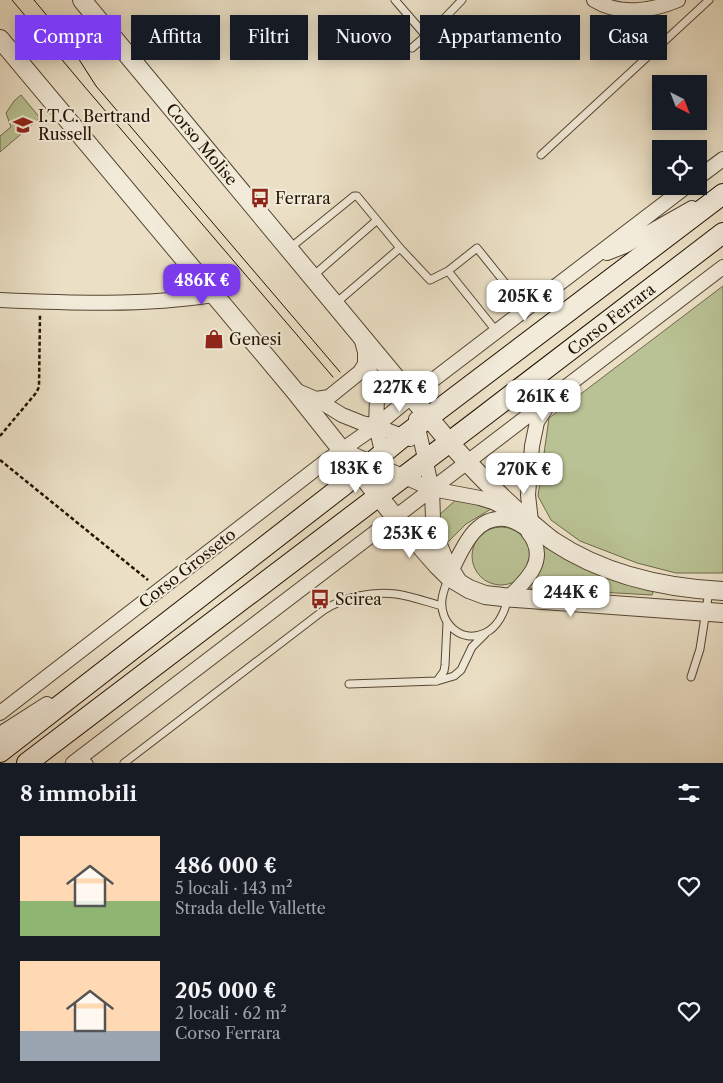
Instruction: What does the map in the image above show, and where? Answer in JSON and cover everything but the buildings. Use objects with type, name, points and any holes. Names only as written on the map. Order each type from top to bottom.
[{"type":"main road","name":"Corso Ferrara","points":[[382,474],[426,440],[723,192]]},
{"type":"main road","name":"Corso Ferrara","points":[[426,440],[723,233]]},
{"type":"main road","name":"Corso Grosseto","points":[[27,763],[426,440]]},
{"type":"main road","name":"Corso Grosseto","points":[[0,752],[120,660],[382,474]]},
{"type":"street","name":"Corso Molise","points":[[82,0],[412,396],[426,440],[467,462],[530,531],[620,574],[664,586],[716,591]]},
{"type":"street","points":[[594,0],[615,8],[639,10],[661,7],[678,0]]},
{"type":"street","points":[[0,40],[294,390],[342,450],[382,474],[432,489],[487,500],[512,512]]},
{"type":"street","points":[[707,171],[723,159]]},
{"type":"street","name":"Corso Ferrara","points":[[588,262],[625,246],[723,192]]},
{"type":"street","name":"Corso Ferrara","points":[[376,426],[412,396],[675,195]]},
{"type":"street","name":"Corso Ferrara","points":[[432,489],[723,267]]},
{"type":"street","points":[[0,300],[159,300],[213,294]]},
{"type":"street","name":"Corso Molise","points":[[360,335],[377,398],[376,426],[382,474]]},
{"type":"street","points":[[316,400],[329,397],[360,372],[366,355]]},
{"type":"street","points":[[294,390],[342,415],[362,423],[426,440],[436,535],[455,577]]},
{"type":"street","points":[[508,598],[530,576],[535,566],[536,549],[530,531],[528,490],[535,428],[544,410],[562,390]]},
{"type":"street","name":"Corso Grosseto","points":[[0,713],[342,450],[376,426]]},
{"type":"street","points":[[382,474],[395,517],[433,561],[455,577],[485,594],[508,598],[723,613]]},
{"type":"street","points":[[81,760],[432,489]]},
{"type":"street","points":[[495,491],[530,531]]},
{"type":"street","points":[[455,577],[470,534],[484,523],[500,519],[509,520],[530,531]]},
{"type":"street","name":"Corso Grosseto","points":[[0,734],[120,660]]},
{"type":"lane","points":[[395,0],[420,29]]},
{"type":"lane","points":[[447,15],[462,0]]},
{"type":"lane","points":[[541,155],[710,0]]},
{"type":"lane","points":[[412,48],[420,41]]},
{"type":"lane","points":[[289,249],[354,196],[357,196],[376,221],[430,280],[448,271],[477,248],[526,309]]},
{"type":"lane","points":[[312,277],[376,221]]},
{"type":"lane","points":[[334,304],[400,248]]},
{"type":"lane","points":[[448,271],[497,332]]},
{"type":"lane","points":[[455,577],[444,592],[442,606],[447,622],[452,629],[461,635],[473,636],[484,634]]},
{"type":"lane","points":[[691,677],[700,649],[705,612],[716,591]]},
{"type":"lane","points":[[124,763],[334,604],[355,597],[388,594],[401,595],[442,606]]},
{"type":"lane","points":[[349,684],[437,681],[458,674],[472,647],[495,625],[504,613],[508,598]]},
{"type":"lane","points":[[437,681],[444,671],[447,622]]},
{"type":"path","points":[[0,436],[39,387],[41,301]]},
{"type":"path","points":[[0,460],[160,590]]},
{"type":"green space","points":[[21,95],[40,118],[0,152],[0,136],[11,127],[6,113],[14,101]]},
{"type":"green space","points":[[723,286],[723,573],[676,573],[637,563],[580,541],[551,520],[538,496],[549,418]]},
{"type":"green space","points":[[457,499],[491,509],[466,524],[445,545],[439,524],[439,515]]},
{"type":"green space","points":[[501,527],[517,532],[525,540],[530,556],[525,572],[517,580],[501,585],[485,580],[477,572],[472,556],[477,540],[485,532]]},
{"type":"green space","points":[[543,542],[654,590],[652,595],[528,588],[541,567]]},
{"type":"tram line","points":[[12,0],[333,377]]},
{"type":"tram line","points":[[34,0],[64,36],[96,86],[340,372]]},
{"type":"place","name":"I.T.C. Bertrand Russell","points":[[23,125]]},
{"type":"place","name":"Ferrara","points":[[260,198]]},
{"type":"place","name":"Genesi","points":[[214,339]]},
{"type":"place","name":"Scirea","points":[[320,599]]}]
